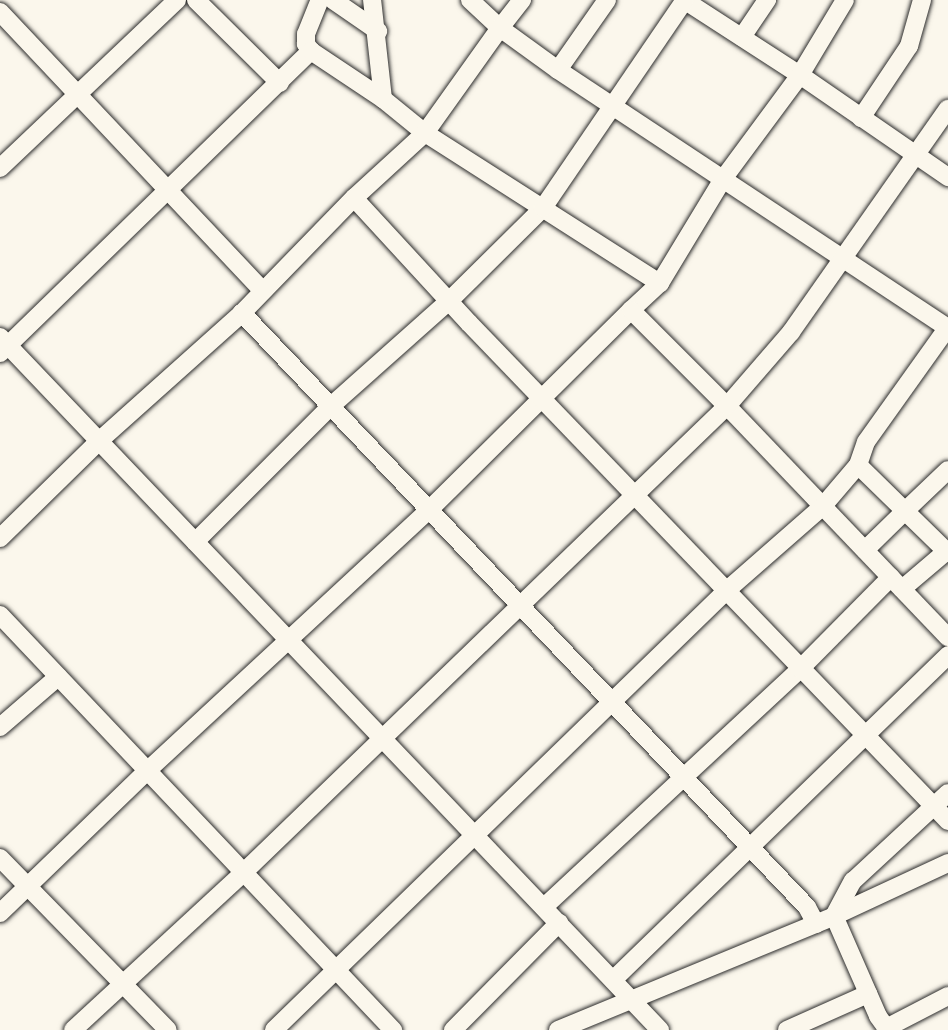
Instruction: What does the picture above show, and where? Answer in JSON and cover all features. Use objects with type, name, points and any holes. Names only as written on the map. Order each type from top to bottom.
[{"type":"street","points":[[0,168],[177,0]]},
{"type":"street","points":[[196,0],[280,83]]},
{"type":"street","points":[[320,0],[306,34],[306,44],[312,51],[383,99],[425,133],[660,283]]},
{"type":"street","points":[[333,0],[378,32]]},
{"type":"street","points":[[372,0],[378,32],[383,99]]},
{"type":"street","points":[[274,1030],[726,591],[823,506],[858,465],[866,442],[948,327],[558,70],[500,28],[470,0]]},
{"type":"street","points":[[0,538],[99,441],[242,313],[354,198],[425,133],[522,0]]},
{"type":"street","points":[[558,70],[607,0]]},
{"type":"street","points":[[195,542],[331,406],[449,301],[543,208],[685,0],[800,75],[948,177]]},
{"type":"street","points":[[742,37],[767,0]]},
{"type":"street","points":[[0,913],[147,771],[430,509],[540,398],[660,283],[723,179],[800,75],[845,0]]},
{"type":"street","points":[[861,118],[909,46],[922,0]]},
{"type":"street","points":[[0,12],[263,291]]},
{"type":"street","points":[[312,51],[3,345],[99,441],[633,999],[660,1030]]},
{"type":"street","points":[[73,1030],[244,872],[727,406],[780,346],[948,109]]},
{"type":"street","points":[[354,198],[540,398],[948,821]]},
{"type":"street","points":[[631,309],[948,637]]},
{"type":"street","points":[[242,313],[807,907],[816,924]]},
{"type":"street","points":[[544,907],[896,583],[947,552],[858,465]]},
{"type":"street","points":[[865,550],[948,470]]},
{"type":"street","points":[[0,615],[393,1030]]},
{"type":"street","points":[[614,980],[948,654]]},
{"type":"street","points":[[0,727],[58,677]]},
{"type":"street","points":[[834,916],[853,881],[948,793]]},
{"type":"street","points":[[0,858],[168,1030]]},
{"type":"street","points":[[558,1030],[816,924],[948,863]]},
{"type":"street","points":[[834,916],[868,994],[887,1029],[948,996]]},
{"type":"street","points":[[453,1030],[559,923]]},
{"type":"street","points":[[787,1030],[868,994]]}]
